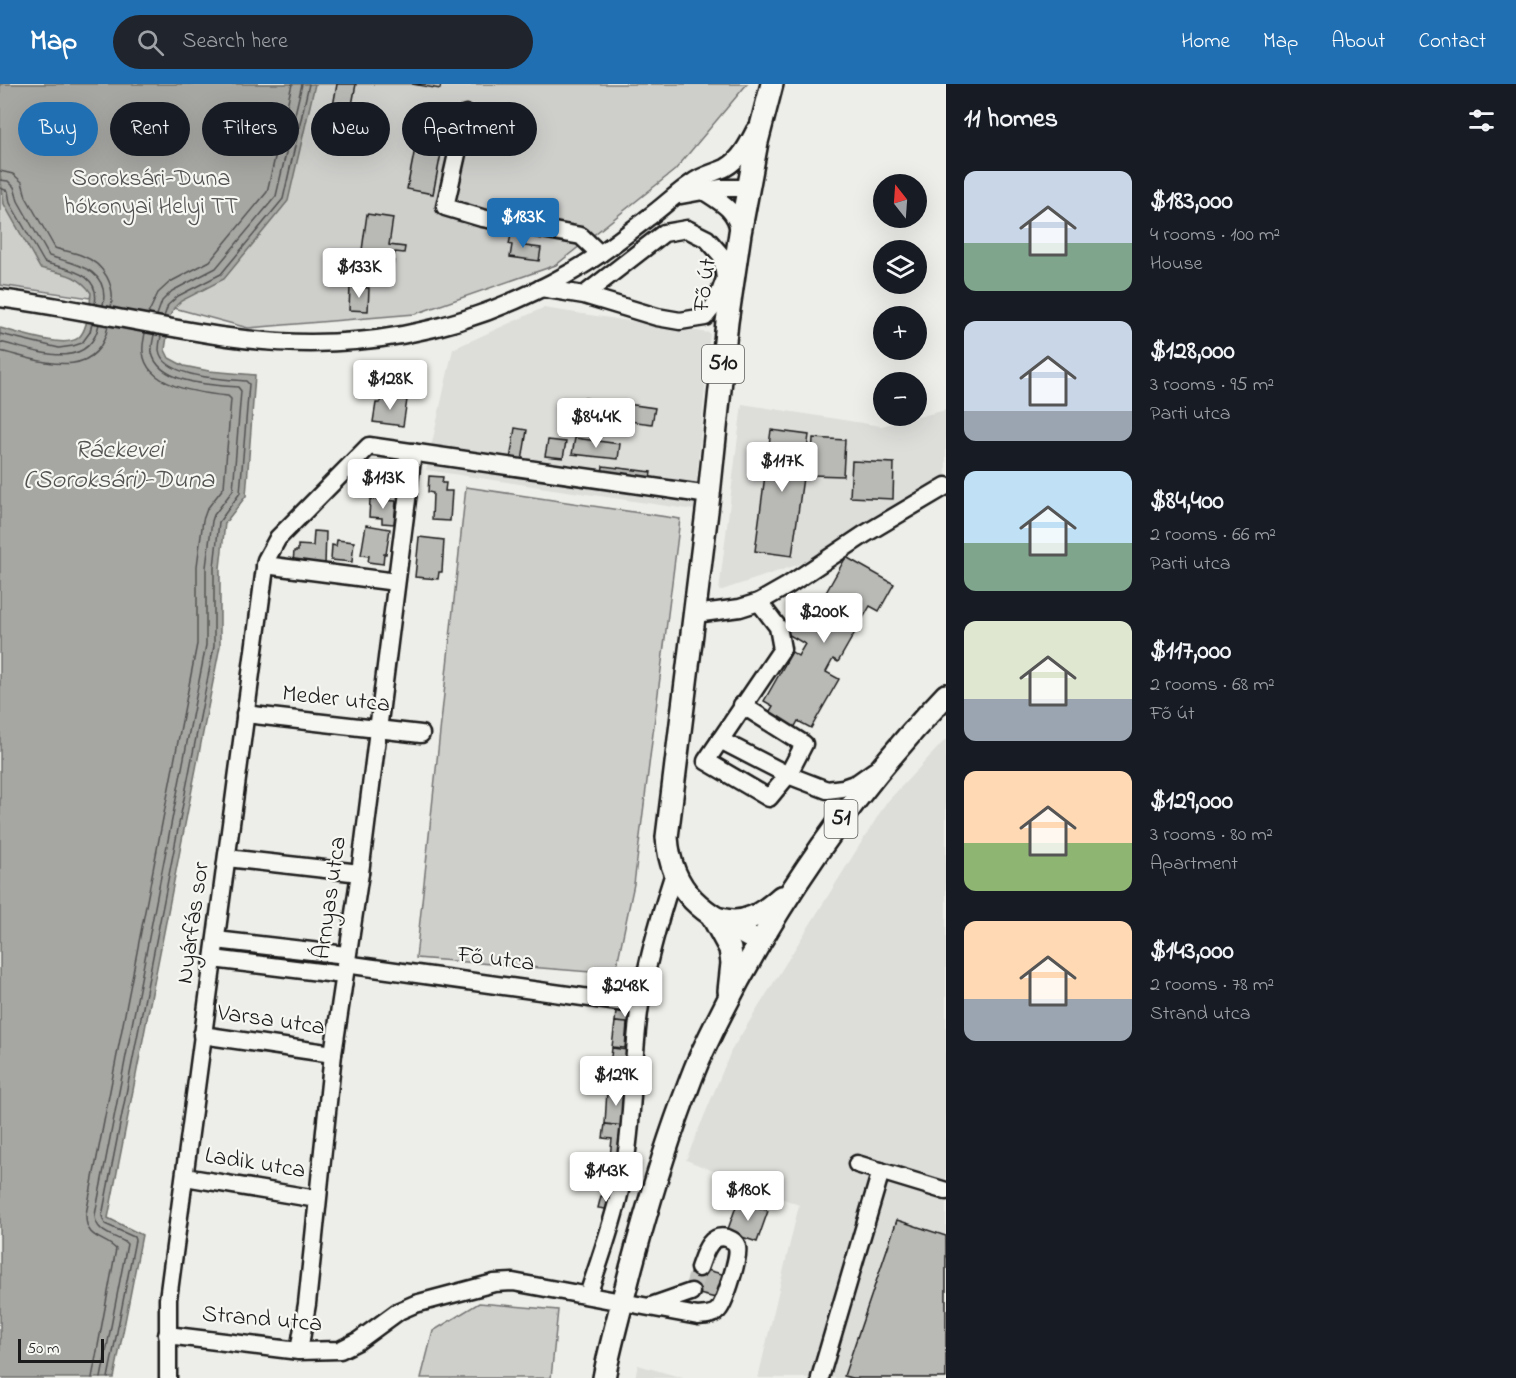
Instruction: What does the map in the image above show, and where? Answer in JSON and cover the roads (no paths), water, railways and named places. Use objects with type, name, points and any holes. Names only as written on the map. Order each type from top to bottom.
[{"type":"main road","name":"Fő út","points":[[709,495],[727,322],[740,233],[772,84]]},
{"type":"main road","name":"510","points":[[709,495],[667,837],[668,856],[674,873],[697,905],[711,916],[759,942]]},
{"type":"main road","name":"51","points":[[604,1378],[644,1219],[672,1131],[699,1059],[759,942],[797,883],[853,802],[890,760],[913,729],[946,695]]},
{"type":"main road","points":[[711,916],[734,921],[748,920],[768,909],[797,883]]},
{"type":"main road","points":[[711,916],[730,949],[732,963],[728,1003]]},
{"type":"street","points":[[0,298],[193,331],[278,342],[328,344],[372,341],[441,328],[478,316],[541,288],[600,254],[692,182],[726,167],[740,156],[765,110]]},
{"type":"street","points":[[457,156],[445,207],[482,218],[581,237],[600,254]]},
{"type":"street","points":[[708,174],[718,171],[728,173],[740,179],[748,188]]},
{"type":"street","points":[[677,195],[702,190],[748,188]]},
{"type":"street","points":[[702,190],[732,211],[738,221],[740,233]]},
{"type":"street","points":[[541,288],[584,295],[680,321],[705,317],[716,303],[725,279],[722,256],[707,239],[687,229],[664,233],[584,295]]},
{"type":"street","name":"Nyárfás sor","points":[[168,1378],[168,1299],[266,560],[278,538],[369,446],[413,452]]},
{"type":"street","points":[[413,452],[461,461],[709,495]]},
{"type":"street","name":"Árnyas utca","points":[[299,1352],[307,1304],[333,1054],[360,873],[413,452]]},
{"type":"street","points":[[695,614],[740,608],[759,602],[865,534],[946,486]]},
{"type":"street","points":[[265,565],[396,582]]},
{"type":"street","points":[[742,705],[804,744],[788,775],[769,798],[706,761],[742,705],[782,649],[778,627],[759,602]]},
{"type":"street","name":"Meder utca","points":[[245,714],[421,734]]},
{"type":"street","points":[[720,740],[788,775],[826,790],[857,783],[890,760]]},
{"type":"street","points":[[227,858],[360,873]]},
{"type":"street","points":[[588,1295],[609,1233],[621,1186],[630,1125],[640,1005],[658,924],[674,873]]},
{"type":"street","name":"Fő utca","points":[[216,940],[345,965],[640,1005]]},
{"type":"street","name":"Fő utca","points":[[213,959],[345,965]]},
{"type":"street","name":"Varsa utca","points":[[202,1035],[333,1054]]},
{"type":"street","points":[[857,1164],[946,1191]]},
{"type":"street","points":[[820,1378],[880,1171]]},
{"type":"street","name":"Ladik utca","points":[[185,1177],[317,1199]]},
{"type":"street","name":"Strand utca","points":[[167,1335],[299,1352],[340,1350],[358,1341],[399,1311],[415,1304],[495,1283],[513,1282],[623,1300],[698,1316],[712,1314],[720,1308],[736,1263],[738,1248],[734,1241],[724,1237],[715,1239],[708,1245],[699,1268]]},
{"type":"street","points":[[650,1307],[691,1292]]},
{"type":"water","name":"Ráckevei (Soroksári)-Duna","points":[[0,84],[315,84],[299,153],[299,102],[202,102],[202,156],[298,156],[288,201],[224,279],[181,301],[170,316],[165,350],[169,358],[184,366],[209,371],[255,375],[246,496],[225,523],[220,568],[220,646],[108,1218],[142,1235],[114,1378],[0,1378],[0,328],[52,341],[71,341],[78,338],[84,330],[91,293],[75,278],[40,268],[4,204],[0,173]]},
{"type":"tunnel","points":[[691,1292],[699,1268]]},
{"type":"park label","name":"Soroksári-Duna hókonyai Helyi TT","points":[[151,193]]}]
